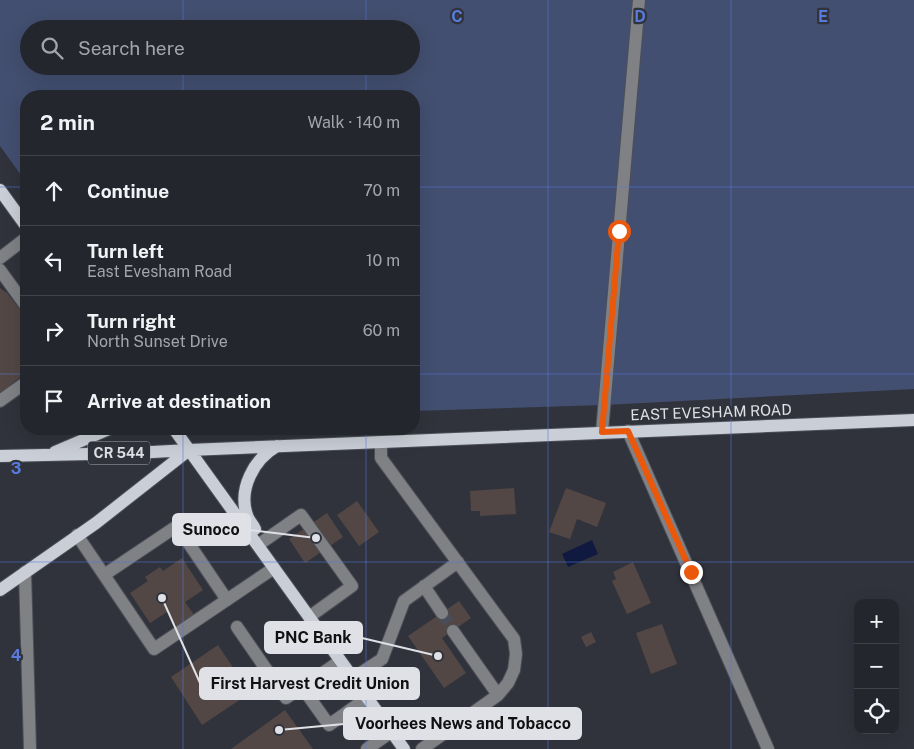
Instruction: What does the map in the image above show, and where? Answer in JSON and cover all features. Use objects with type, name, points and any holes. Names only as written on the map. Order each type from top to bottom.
[{"type":"main road","points":[[0,190],[20,218]]},
{"type":"main road","name":"EAST EVESHAM ROAD","points":[[0,456],[134,453],[914,420]]},
{"type":"main road","points":[[48,455],[95,435]]},
{"type":"main road","points":[[179,435],[404,749]]},
{"type":"main road","points":[[255,542],[255,528],[247,516],[244,500],[246,483],[259,461],[276,446],[279,446]]},
{"type":"main road","points":[[0,590],[96,523],[190,450]]},
{"type":"street","points":[[602,432],[639,0]]},
{"type":"street","points":[[0,258],[20,243]]},
{"type":"street","points":[[0,270],[20,298]]},
{"type":"street","points":[[0,401],[20,387]]},
{"type":"street","points":[[628,431],[768,749]]},
{"type":"street","points":[[381,442],[381,458],[514,639],[516,654],[514,670],[508,683],[498,696],[422,749]]},
{"type":"street","points":[[255,542],[301,514],[307,522],[352,586],[309,617]]},
{"type":"street","points":[[104,575],[177,526],[227,600]]},
{"type":"street","points":[[77,536],[154,649],[274,568]]},
{"type":"street","points":[[353,678],[382,659],[404,601],[458,562]]},
{"type":"street","points":[[26,572],[30,749]]},
{"type":"street","points":[[424,586],[442,613]]},
{"type":"street","points":[[237,627],[286,698]]},
{"type":"street","points":[[453,631],[498,696]]},
{"type":"street","points":[[286,698],[340,660]]},
{"type":"street","points":[[286,698],[302,687],[329,725],[367,698]]},
{"type":"street","points":[[367,749],[391,732]]},
{"type":"shaded area","points":[[0,0],[914,0],[914,389],[604,405],[420,411],[420,90],[20,90],[20,174],[0,146]]},
{"type":"shaded area","points":[[592,540],[598,554],[568,567],[562,554]]},
{"type":"building","points":[[0,288],[7,293],[20,309],[20,377],[0,392]]},
{"type":"building","points":[[514,488],[516,514],[480,516],[480,511],[471,511],[470,491]]},
{"type":"building","points":[[566,488],[606,503],[597,527],[577,519],[570,539],[549,532]]},
{"type":"building","points":[[357,501],[379,532],[359,546],[337,515]]},
{"type":"building","points":[[327,513],[343,537],[305,563],[289,539]]},
{"type":"building","points":[[182,558],[203,590],[185,602],[197,619],[180,631],[167,612],[150,623],[130,593],[148,581],[145,577],[160,567],[163,571]]},
{"type":"building","points":[[633,562],[651,603],[627,614],[612,581],[616,579],[613,572]]},
{"type":"building","points":[[459,601],[471,618],[442,638],[466,673],[444,688],[408,636]]},
{"type":"building","points":[[662,624],[677,664],[651,674],[636,633]]},
{"type":"building","points":[[591,632],[596,642],[586,647],[581,637]]},
{"type":"building","points":[[218,645],[250,693],[202,725],[171,677]]},
{"type":"building","points":[[285,710],[313,749],[231,749]]},
{"type":"tunnel","points":[[442,613],[453,631]]},
{"type":"place","name":"Sunoco","points":[[316,538]]},
{"type":"place","name":"First Harvest Credit Union","points":[[162,598]]},
{"type":"place","name":"PNC Bank","points":[[438,656]]},
{"type":"place","name":"Voorhees News and Tobacco","points":[[279,730]]},
{"type":"route","points":[[619,231],[602,432],[628,431],[691,572]]}]
